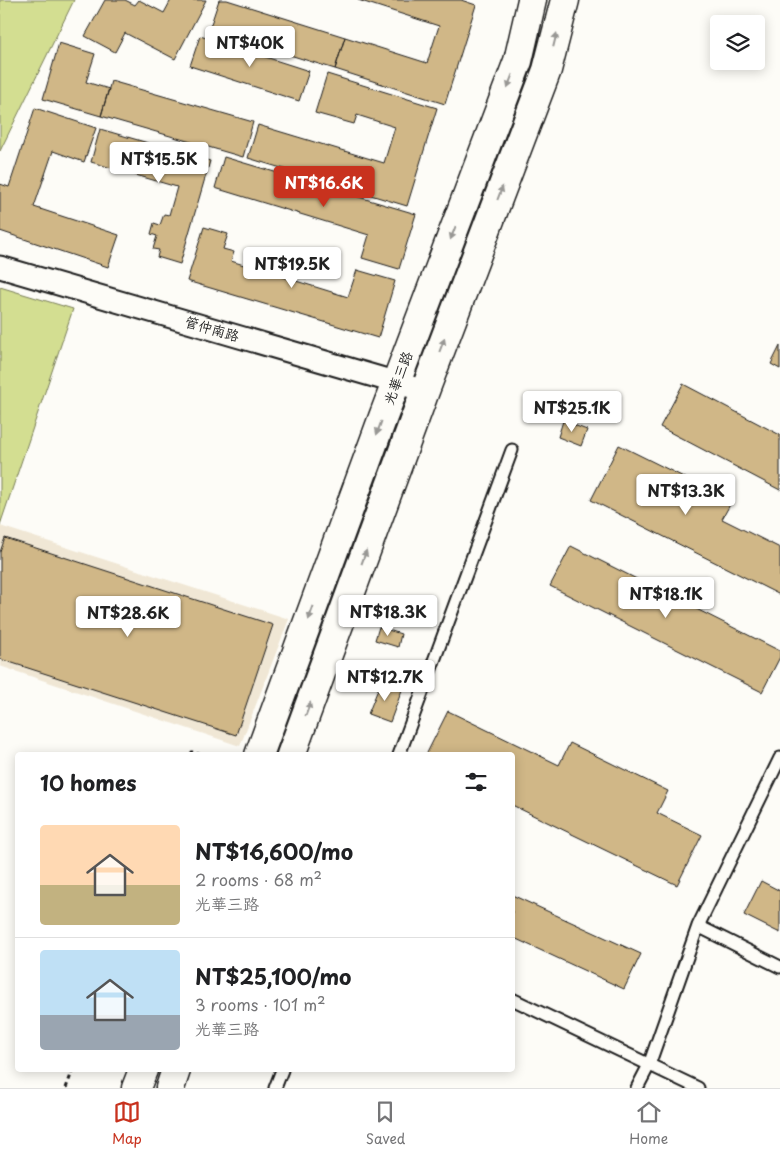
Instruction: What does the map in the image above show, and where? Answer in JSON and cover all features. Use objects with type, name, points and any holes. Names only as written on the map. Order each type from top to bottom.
[{"type":"street","name":"光華三路","points":[[260,752],[396,382],[518,61],[532,0]]},
{"type":"street","points":[[292,752],[424,390],[547,70],[565,0]]},
{"type":"street","name":"管仲南路","points":[[0,267],[424,390]]},
{"type":"street","points":[[136,1088],[142,1072]]},
{"type":"street","points":[[170,1088],[175,1072]]},
{"type":"lane","points":[[400,752],[512,450]]},
{"type":"lane","points":[[637,1088],[649,1065],[698,926],[780,758]]},
{"type":"lane","points":[[698,926],[780,967]]},
{"type":"lane","points":[[515,1000],[698,1088]]},
{"type":"lane","points":[[275,1088],[281,1072]]},
{"type":"path","points":[[66,1088],[72,1072]]},
{"type":"shaded area","points":[[0,526],[289,619],[240,746],[0,666]]},
{"type":"green space","points":[[0,0],[74,0],[0,151]]},
{"type":"green space","points":[[0,287],[73,309],[0,525]]},
{"type":"building","points":[[105,0],[125,0],[135,5],[139,0],[164,13],[171,0],[206,0],[175,59],[125,33],[115,52],[85,36]]},
{"type":"building","points":[[219,0],[227,0],[345,37],[335,69],[209,30]]},
{"type":"building","points":[[358,0],[461,0],[476,5],[445,104],[335,69],[345,37],[427,63],[439,26]]},
{"type":"building","points":[[200,36],[309,71],[299,101],[190,66]]},
{"type":"building","points":[[59,43],[95,54],[86,82],[109,89],[101,116],[43,99]]},
{"type":"building","points":[[327,74],[437,108],[407,206],[248,158],[258,125],[384,163],[395,127],[357,115],[354,124],[315,113]]},
{"type":"building","points":[[111,81],[253,122],[243,157],[101,116]]},
{"type":"building","points":[[35,108],[96,128],[84,162],[53,151],[34,207],[119,235],[108,267],[0,231],[0,184],[9,187]]},
{"type":"building","points":[[100,129],[210,161],[180,264],[157,257],[159,250],[153,249],[157,236],[151,234],[154,223],[160,225],[164,214],[169,215],[177,187],[91,162]]},
{"type":"building","points":[[224,157],[416,214],[399,269],[362,258],[369,235],[215,188]]},
{"type":"building","points":[[204,227],[228,234],[223,249],[234,252],[231,261],[348,297],[357,270],[395,281],[378,338],[187,281]]},
{"type":"building","points":[[780,346],[780,369],[771,364]]},
{"type":"building","points":[[683,384],[780,435],[780,490],[660,427]]},
{"type":"building","points":[[563,421],[587,430],[581,446],[558,437]]},
{"type":"building","points":[[619,445],[732,501],[722,519],[780,548],[780,595],[591,500]]},
{"type":"building","points":[[5,538],[273,625],[236,735],[0,659],[0,552]]},
{"type":"building","points":[[571,546],[780,651],[780,657],[762,692],[550,586]]},
{"type":"building","points":[[379,627],[401,634],[398,647],[375,640]]},
{"type":"building","points":[[381,682],[402,690],[390,722],[368,714]]},
{"type":"building","points":[[448,711],[559,765],[570,743],[668,791],[657,813],[702,835],[677,885],[515,806],[515,752],[428,752]]},
{"type":"building","points":[[761,881],[780,891],[780,933],[744,915]]},
{"type":"building","points":[[515,896],[641,954],[624,989],[515,938]]}]
